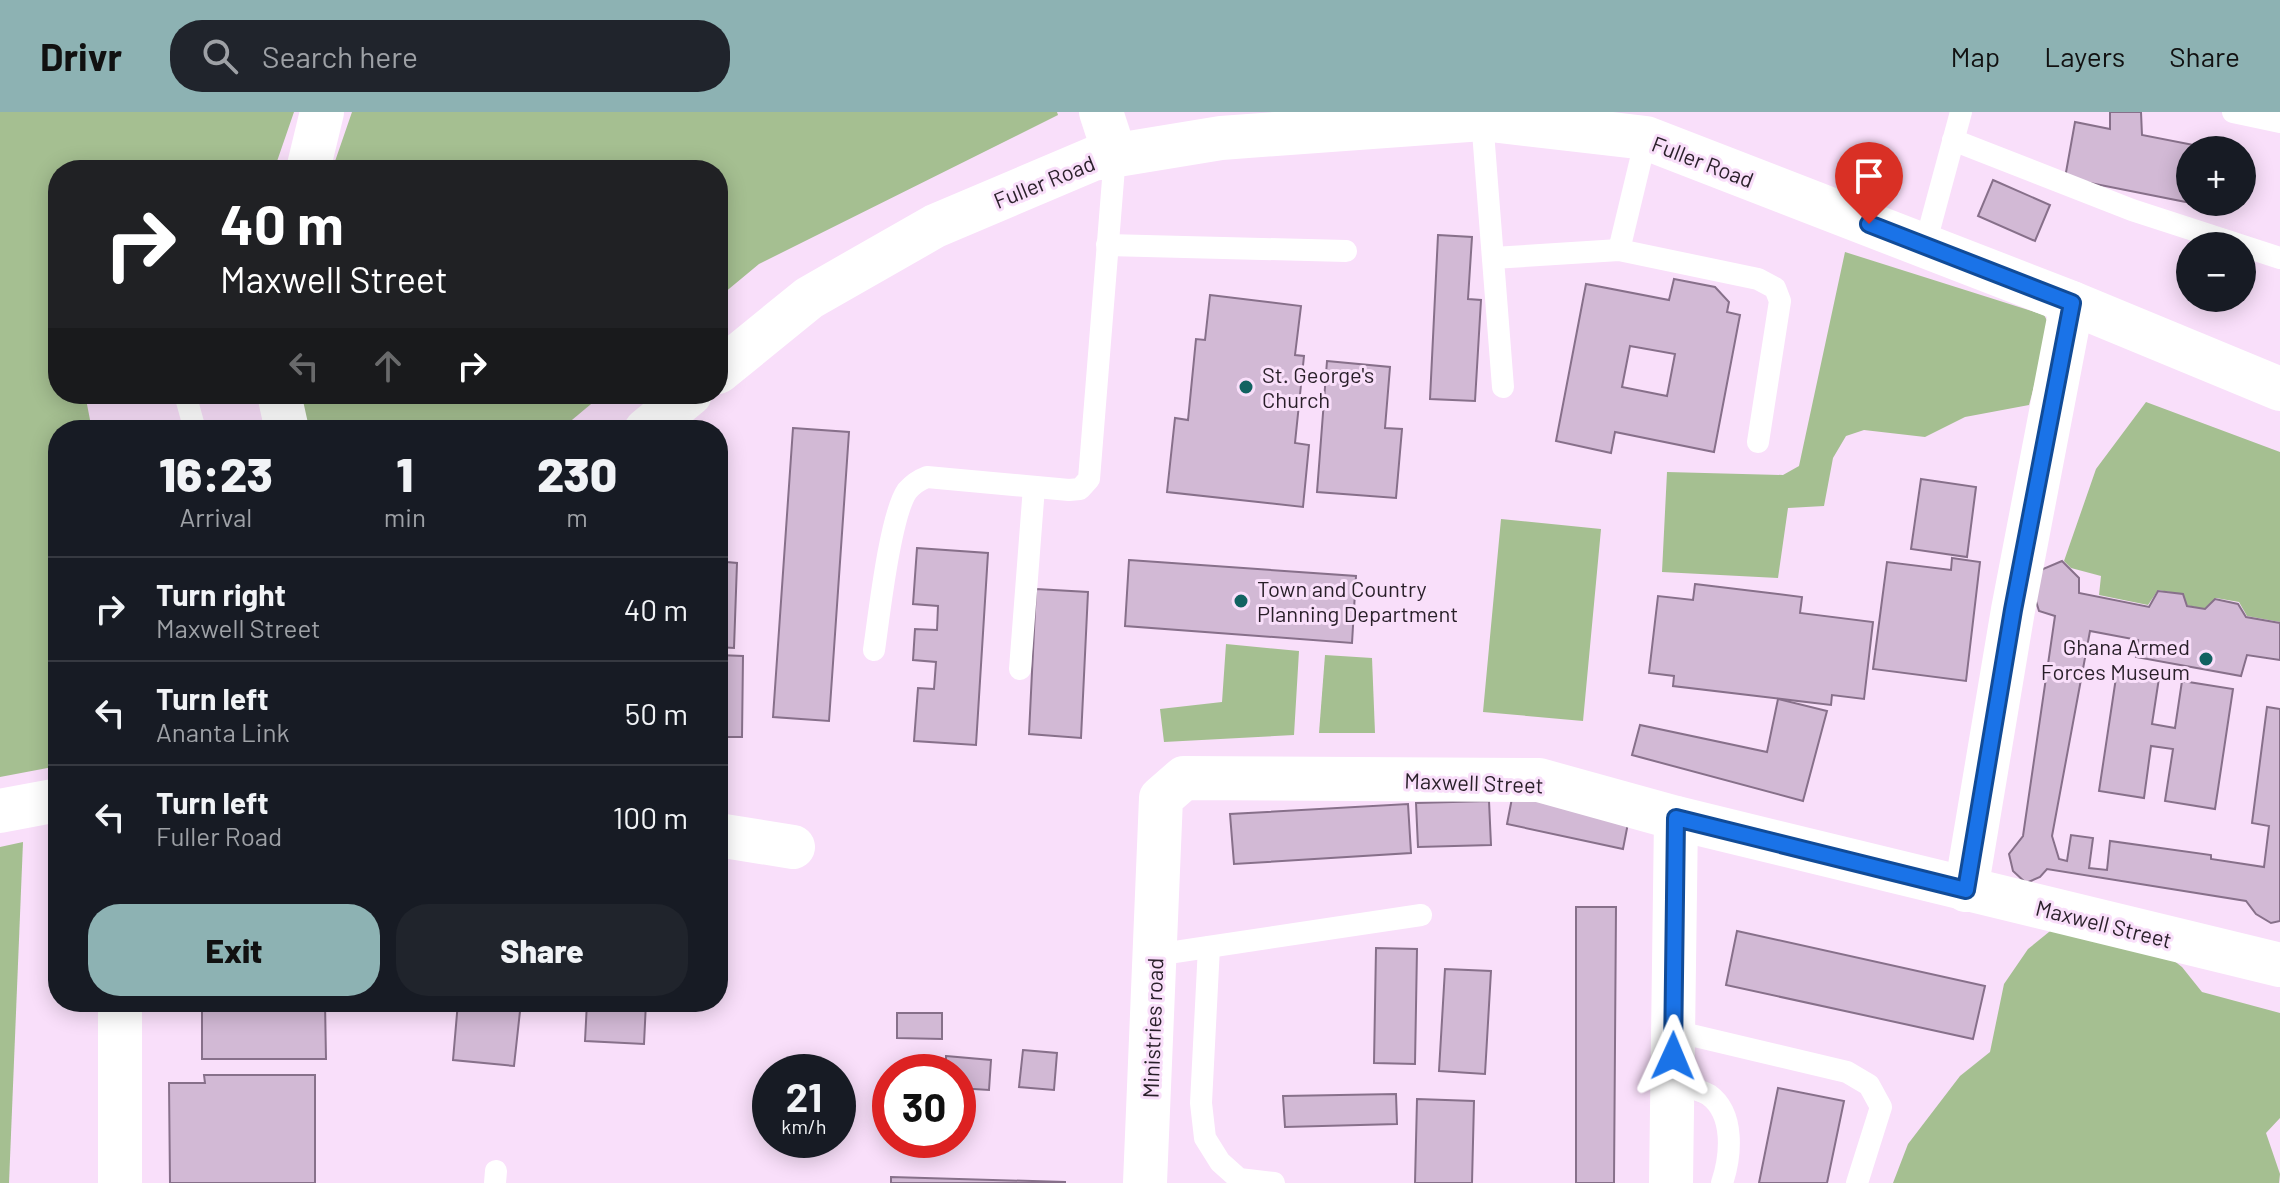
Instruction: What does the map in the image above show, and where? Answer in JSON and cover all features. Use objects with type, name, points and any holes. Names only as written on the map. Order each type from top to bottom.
[{"type":"street","points":[[310,160],[322,112]]},
{"type":"street","points":[[1101,112],[1115,155]]},
{"type":"street","name":"Fuller Road","points":[[728,364],[809,298],[935,226],[1093,159],[1221,138],[1482,116],[1646,138],[2072,303],[2280,389]]},
{"type":"street","points":[[1966,890],[2013,610],[2072,303]]},
{"type":"street","points":[[658,420],[678,404]]},
{"type":"street","name":"Maxwell Street","points":[[1158,874],[1161,798],[1184,778],[1539,780],[1676,818],[2280,965]]},
{"type":"street","points":[[0,811],[48,802]]},
{"type":"street","points":[[1671,1183],[1676,818]]},
{"type":"street","points":[[728,837],[793,847]]},
{"type":"street","name":"Ministries road","points":[[1145,1183],[1158,874]]},
{"type":"street","points":[[120,1012],[120,1183]]},
{"type":"lane","points":[[2233,112],[2280,122]]},
{"type":"lane","points":[[1925,245],[1957,114]]},
{"type":"lane","points":[[1482,116],[1503,387]]},
{"type":"lane","points":[[1619,250],[1646,138]]},
{"type":"lane","points":[[1953,140],[2132,210],[2280,258]]},
{"type":"lane","points":[[874,650],[897,516],[906,492],[917,481],[927,477],[1080,489],[1089,479],[1115,155]]},
{"type":"lane","points":[[1107,245],[1346,251]]},
{"type":"lane","points":[[1493,258],[1619,250],[1758,279],[1775,288],[1780,301],[1758,442]]},
{"type":"lane","points":[[1020,669],[1034,487]]},
{"type":"lane","points":[[1155,955],[1421,915]]},
{"type":"lane","points":[[1209,947],[1201,1103],[1205,1138],[1220,1162],[1239,1179],[1274,1183]]},
{"type":"lane","points":[[1674,1031],[1847,1072],[1869,1085],[1881,1107],[1857,1183]]},
{"type":"lane","points":[[1673,1082],[1709,1095],[1728,1119],[1727,1166],[1722,1183]]},
{"type":"green space","points":[[0,112],[294,112],[277,160],[48,160],[48,404],[87,404],[90,420],[48,420],[48,768],[0,777]]},
{"type":"green space","points":[[352,112],[1057,112],[1058,115],[759,264],[728,290],[728,160],[335,160]]},
{"type":"green space","points":[[1845,252],[2044,315],[2050,326],[2029,405],[1965,417],[1925,437],[1864,430],[1846,436],[1833,458],[1824,506],[1788,508],[1778,578],[1662,572],[1667,472],[1783,475],[1799,466]]},
{"type":"green space","points":[[2146,402],[2280,452],[2280,622],[2247,616],[2239,602],[2216,598],[2204,609],[2187,605],[2183,594],[2158,590],[2148,605],[2099,595],[2101,576],[2071,568],[2064,561],[2096,469]]},
{"type":"green space","points":[[295,404],[591,404],[572,420],[301,420]]},
{"type":"green space","points":[[1501,519],[1601,529],[1583,721],[1483,712]]},
{"type":"green space","points":[[1226,644],[1299,651],[1294,735],[1164,742],[1160,709],[1222,702]]},
{"type":"green space","points":[[1325,655],[1372,658],[1375,733],[1319,733]]},
{"type":"green space","points":[[23,842],[9,1183],[0,1183],[0,847]]},
{"type":"green space","points":[[2060,923],[2151,943],[2182,967],[2202,992],[2280,1013],[2280,1118],[2266,1133],[2280,1174],[2279,1183],[1893,1183],[1908,1144],[1960,1076],[1990,1052],[2004,984],[2028,949]]},
{"type":"building","points":[[2110,112],[2141,112],[2142,135],[2176,142],[2176,200],[2065,178],[2075,122],[2110,129]]},
{"type":"building","points":[[1993,180],[2050,205],[2035,241],[1978,216]]},
{"type":"building","points":[[1438,235],[1472,237],[1468,299],[1481,300],[1475,401],[1430,399]]},
{"type":"building","points":[[1674,279],[1715,287],[1729,302],[1727,312],[1740,315],[1714,452],[1615,432],[1611,453],[1556,441],[1586,284],[1669,300]],"holes":[[[1630,346],[1675,354],[1667,396],[1622,387]]]},
{"type":"building","name":"St. George's Church","points":[[1210,295],[1301,306],[1295,355],[1304,356],[1295,443],[1309,445],[1303,507],[1167,492],[1175,418],[1188,420],[1196,339],[1205,340]]},
{"type":"building","points":[[1327,361],[1390,367],[1385,428],[1402,429],[1396,498],[1317,492]]},
{"type":"building","points":[[793,428],[849,432],[829,721],[773,717]]},
{"type":"building","points":[[1921,479],[1976,487],[1967,557],[1911,549]]},
{"type":"building","points":[[917,548],[988,553],[976,745],[914,741],[918,688],[934,689],[936,662],[913,660],[915,629],[937,630],[938,606],[913,604]]},
{"type":"building","points":[[1952,558],[1980,562],[1966,681],[1873,669],[1887,562],[1951,570]]},
{"type":"building","name":"Town and Country Planning Department","points":[[1129,560],[1356,576],[1352,643],[1125,626]]},
{"type":"building","points":[[2062,561],[2079,578],[2079,593],[2149,607],[2158,591],[2183,594],[2187,606],[2205,609],[2215,599],[2238,604],[2246,617],[2280,623],[2280,660],[2247,655],[2241,676],[2136,657],[2138,640],[2090,631],[2052,836],[2059,859],[2067,861],[2071,835],[2093,838],[2089,868],[2107,870],[2110,841],[2211,855],[2211,859],[2264,867],[2269,826],[2252,823],[2267,707],[2280,709],[2280,921],[2271,923],[2256,914],[2246,901],[2047,869],[2040,877],[2026,883],[2013,871],[2009,854],[2023,836],[2055,616],[2039,611],[2031,585],[2043,569]]},
{"type":"building","points":[[728,562],[737,563],[734,648],[728,648]]},
{"type":"building","points":[[1695,584],[1802,597],[1800,613],[1873,622],[1864,699],[1832,695],[1831,705],[1673,686],[1674,676],[1649,673],[1658,596],[1693,600]]},
{"type":"building","points":[[1036,589],[1088,592],[1081,738],[1029,734]]},
{"type":"building","points":[[728,655],[743,656],[742,737],[728,737]]},
{"type":"building","points":[[2117,671],[2159,678],[2152,724],[2175,728],[2182,681],[2233,689],[2215,809],[2165,801],[2173,749],[2151,746],[2144,798],[2099,791]]},
{"type":"building","points":[[1778,699],[1827,711],[1803,801],[1632,755],[1640,725],[1767,752]]},
{"type":"building","points":[[1513,793],[1629,818],[1623,849],[1507,824]]},
{"type":"building","points":[[1489,801],[1491,845],[1418,847],[1416,803]]},
{"type":"building","points":[[1408,804],[1411,853],[1234,864],[1230,814]]},
{"type":"building","points":[[1576,907],[1616,907],[1614,1183],[1576,1183]]},
{"type":"building","points":[[1737,931],[1985,986],[1973,1039],[1726,985]]},
{"type":"building","points":[[1376,948],[1417,949],[1415,1064],[1374,1063]]},
{"type":"building","points":[[1445,969],[1491,971],[1485,1074],[1439,1071]]},
{"type":"building","points":[[202,1012],[325,1012],[326,1059],[202,1059]]},
{"type":"building","points":[[457,1012],[520,1012],[514,1066],[453,1060]]},
{"type":"building","points":[[586,1012],[646,1012],[644,1044],[585,1041]]},
{"type":"building","points":[[897,1013],[942,1013],[942,1039],[897,1038]]},
{"type":"building","points":[[1023,1050],[1057,1053],[1054,1090],[1019,1087]]},
{"type":"building","points":[[976,1059],[991,1060],[989,1090],[976,1089]]},
{"type":"building","points":[[204,1075],[315,1075],[315,1183],[170,1183],[169,1083],[205,1083]]},
{"type":"building","points":[[1778,1088],[1844,1101],[1827,1183],[1759,1183]]},
{"type":"building","points":[[1396,1094],[1397,1124],[1285,1127],[1283,1096]]},
{"type":"building","points":[[1417,1099],[1474,1101],[1472,1183],[1415,1183]]},
{"type":"building","points":[[891,1177],[1065,1182],[1065,1183],[891,1183]]},
{"type":"place","name":"St. George's Church","points":[[1246,387]]},
{"type":"place","name":"Town and Country Planning Department","points":[[1241,601]]},
{"type":"place","name":"Ghana Armed Forces Museum","points":[[2206,659]]},
{"type":"route","points":[[1673,1056],[1676,818],[1966,890],[2013,610],[2072,303],[1869,224]]}]
